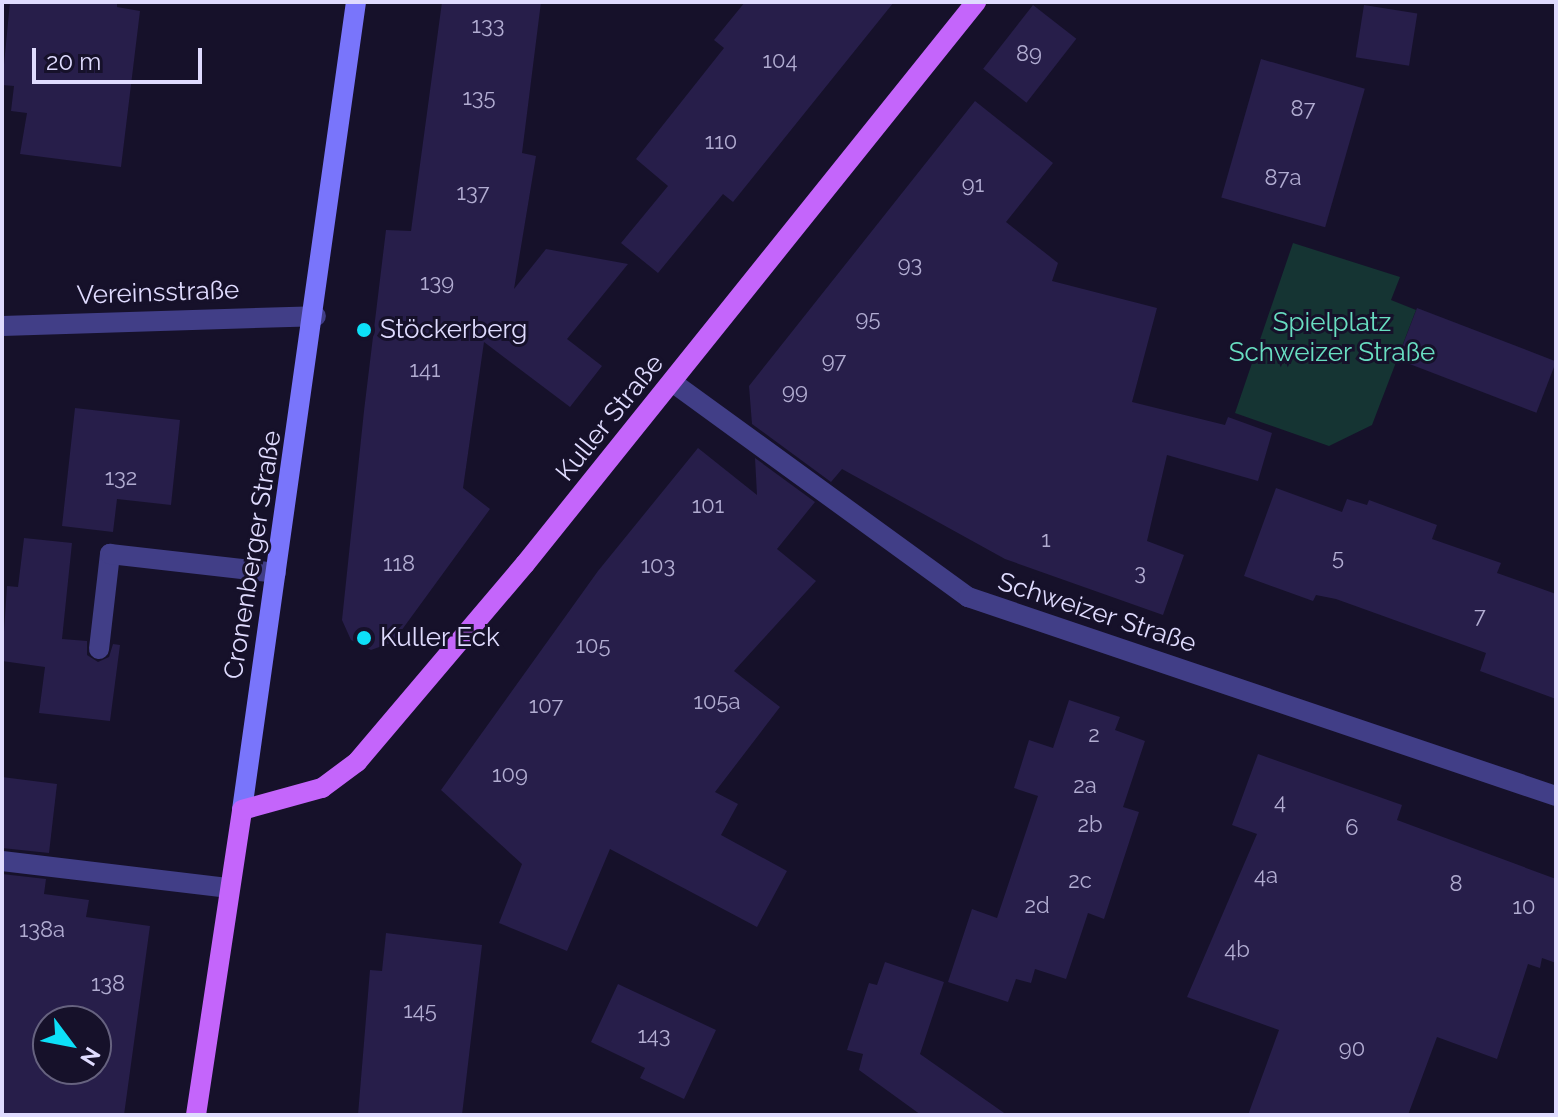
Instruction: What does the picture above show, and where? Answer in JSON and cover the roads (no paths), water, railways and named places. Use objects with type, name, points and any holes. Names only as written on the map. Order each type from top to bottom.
[{"type":"main road","name":"Cronenberger Straße","points":[[196,1115],[316,316],[356,2]]},
{"type":"main road","name":"Kuller Straße","points":[[242,810],[322,788],[357,762],[672,382],[976,2]]},
{"type":"street","name":"Vereinsstraße","points":[[2,326],[316,316]]},
{"type":"street","name":"Schweizer Straße","points":[[672,382],[968,597],[1556,796]]},
{"type":"street","points":[[99,649],[110,554],[276,573]]},
{"type":"street","points":[[2,861],[229,888]]},
{"type":"place","name":"Stöckerberg","points":[[364,330]]},
{"type":"place","name":"Kuller Eck","points":[[364,638]]},
{"type":"park label","name":"Spielplatz Schweizer Straße","points":[[1332,338]]}]
